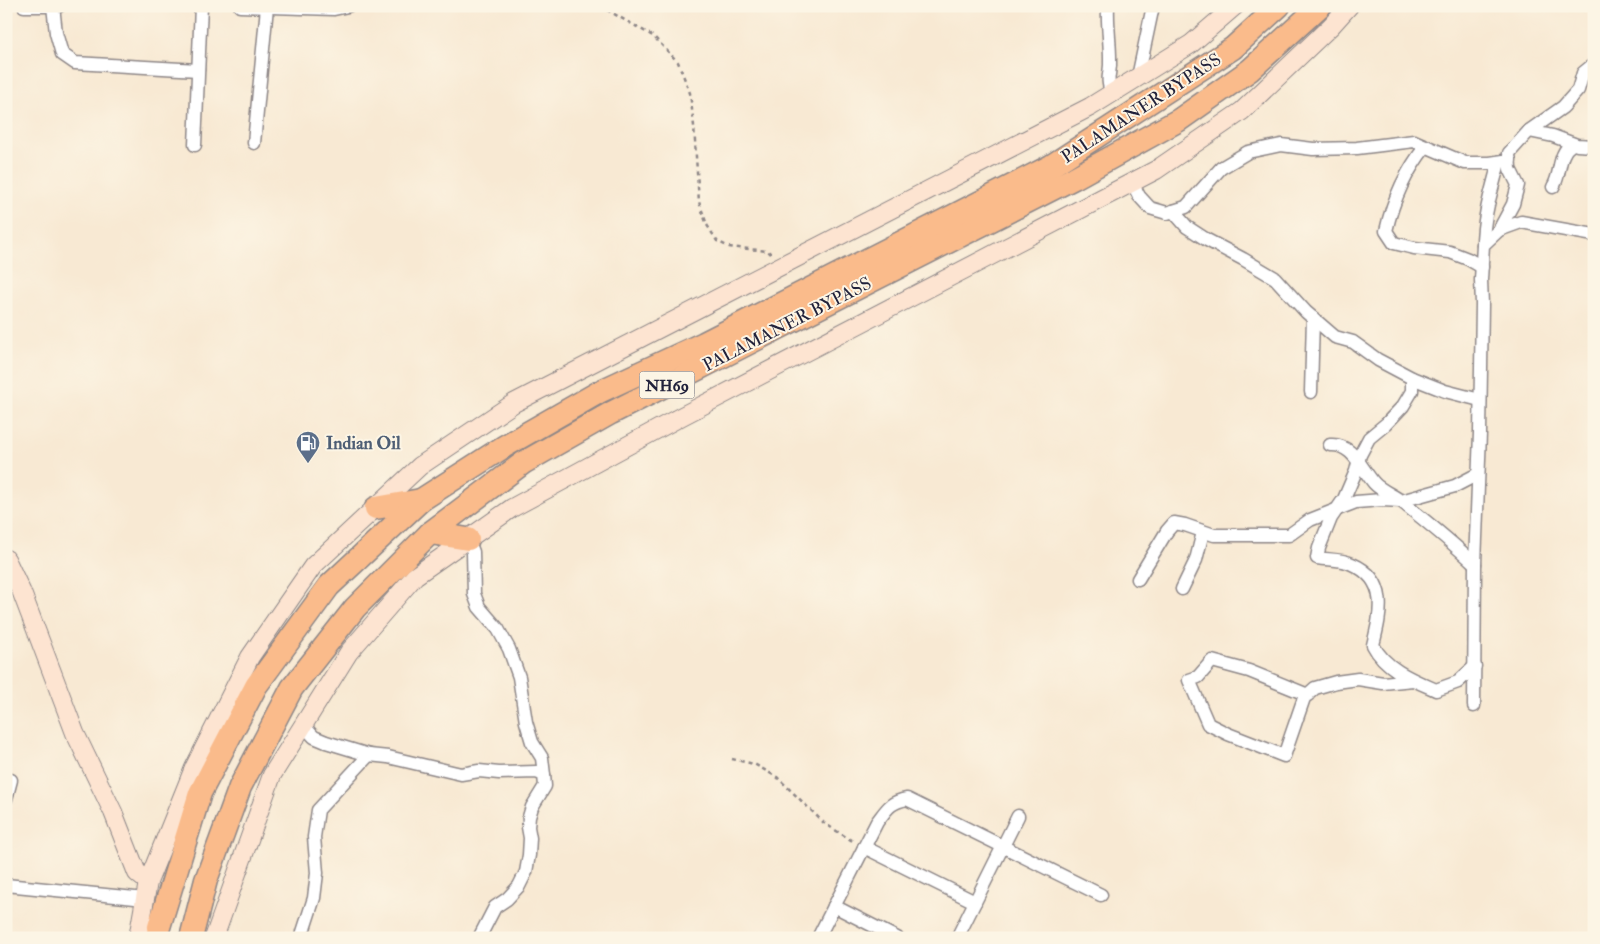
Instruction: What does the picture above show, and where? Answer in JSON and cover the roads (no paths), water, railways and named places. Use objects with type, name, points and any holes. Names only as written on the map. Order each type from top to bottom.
[{"type":"highway","name":"PALAMANER BYPASS","points":[[157,938],[200,793],[256,686],[329,586],[421,500],[505,446],[600,392],[704,344],[1051,166],[1233,48],[1279,6]]},
{"type":"highway","name":"PALAMANER BYPASS","points":[[192,938],[206,880],[240,786],[292,688],[355,608],[430,533],[523,463],[611,413],[1066,183],[1179,120],[1250,70],[1320,6]]},
{"type":"highway","points":[[376,508],[421,500]]},
{"type":"highway","points":[[430,533],[468,538]]},
{"type":"street","points":[[24,6],[60,6]]},
{"type":"street","points":[[53,6],[56,33],[62,54],[76,63],[198,70]]},
{"type":"street","points":[[195,144],[201,6]]},
{"type":"street","points":[[240,6],[334,9],[348,6]]},
{"type":"street","points":[[1108,6],[1110,61],[1108,84],[1112,94]]},
{"type":"street","points":[[1138,77],[1153,6]]},
{"type":"street","points":[[138,938],[147,890],[194,768],[250,657],[313,566],[420,466],[514,403],[1082,112],[1191,44],[1235,6]]},
{"type":"street","points":[[214,938],[272,775],[349,652],[415,576],[512,508],[673,421],[1156,170],[1242,111],[1331,26],[1349,6]]},
{"type":"street","points":[[254,143],[259,7]]},
{"type":"street","points":[[1474,706],[1475,564],[1482,267],[1483,230],[1486,210],[1504,161],[1509,153],[1529,131],[1563,106],[1578,90],[1582,73],[1594,64]]},
{"type":"street","points":[[1529,131],[1553,136],[1572,144],[1594,146]]},
{"type":"street","points":[[1132,182],[1139,196],[1150,208],[1167,214],[1186,207],[1221,168],[1248,152],[1281,145],[1313,149],[1357,148],[1414,141],[1465,163],[1504,161]]},
{"type":"street","points":[[1553,187],[1557,180],[1562,154],[1572,144]]},
{"type":"street","points":[[1426,146],[1402,182],[1390,213],[1386,230],[1394,243],[1414,248],[1450,252],[1482,267]]},
{"type":"street","points":[[1470,260],[1499,230],[1513,204],[1518,185],[1504,161]]},
{"type":"street","points":[[1173,211],[1187,227],[1275,278],[1313,318],[1335,337],[1353,342],[1378,360],[1412,378],[1445,392],[1480,400]]},
{"type":"street","points":[[1499,230],[1521,222],[1594,234]]},
{"type":"street","points":[[1311,392],[1313,318]]},
{"type":"street","points":[[1412,378],[1412,392],[1397,412],[1369,438],[1360,455],[1344,499],[1331,518],[1317,558],[1351,563],[1370,575],[1381,600],[1373,645],[1378,656],[1408,678],[1436,690],[1458,682],[1475,666]]},
{"type":"street","points":[[1330,444],[1339,444],[1350,451],[1375,484],[1402,501],[1475,564]]},
{"type":"street","points":[[1138,579],[1167,531],[1174,523],[1214,535],[1289,535],[1310,520],[1356,502],[1402,501],[1455,486],[1478,474]]},
{"type":"street","points":[[1182,589],[1196,560],[1203,532]]},
{"type":"street","points":[[468,538],[473,552],[474,594],[480,607],[498,629],[519,677],[526,722],[532,742],[542,758],[545,786],[532,807],[529,817],[530,838],[526,872],[519,886],[507,899],[495,907],[479,938]]},
{"type":"street","points":[[6,559],[22,593],[75,733],[113,812],[137,873],[147,890]]},
{"type":"street","points":[[1308,695],[1249,671],[1212,661],[1198,676],[1189,680],[1208,724],[1284,756],[1304,698],[1308,695],[1314,688],[1358,679],[1383,683],[1413,680]]},
{"type":"street","points":[[303,725],[314,737],[369,755],[388,757],[461,774],[478,771],[536,772],[544,775]]},
{"type":"street","points":[[301,938],[314,898],[316,873],[314,837],[318,810],[369,755]]},
{"type":"street","points":[[6,799],[11,780]]},
{"type":"street","points":[[818,938],[864,847],[887,808],[895,801],[907,799],[1101,895]]},
{"type":"street","points":[[957,938],[1018,816]]},
{"type":"street","points":[[864,847],[975,902]]},
{"type":"street","points":[[6,885],[147,890]]},
{"type":"street","points":[[834,906],[897,938]]},
{"type":"place","name":"Indian Oil","points":[[308,464]]}]
